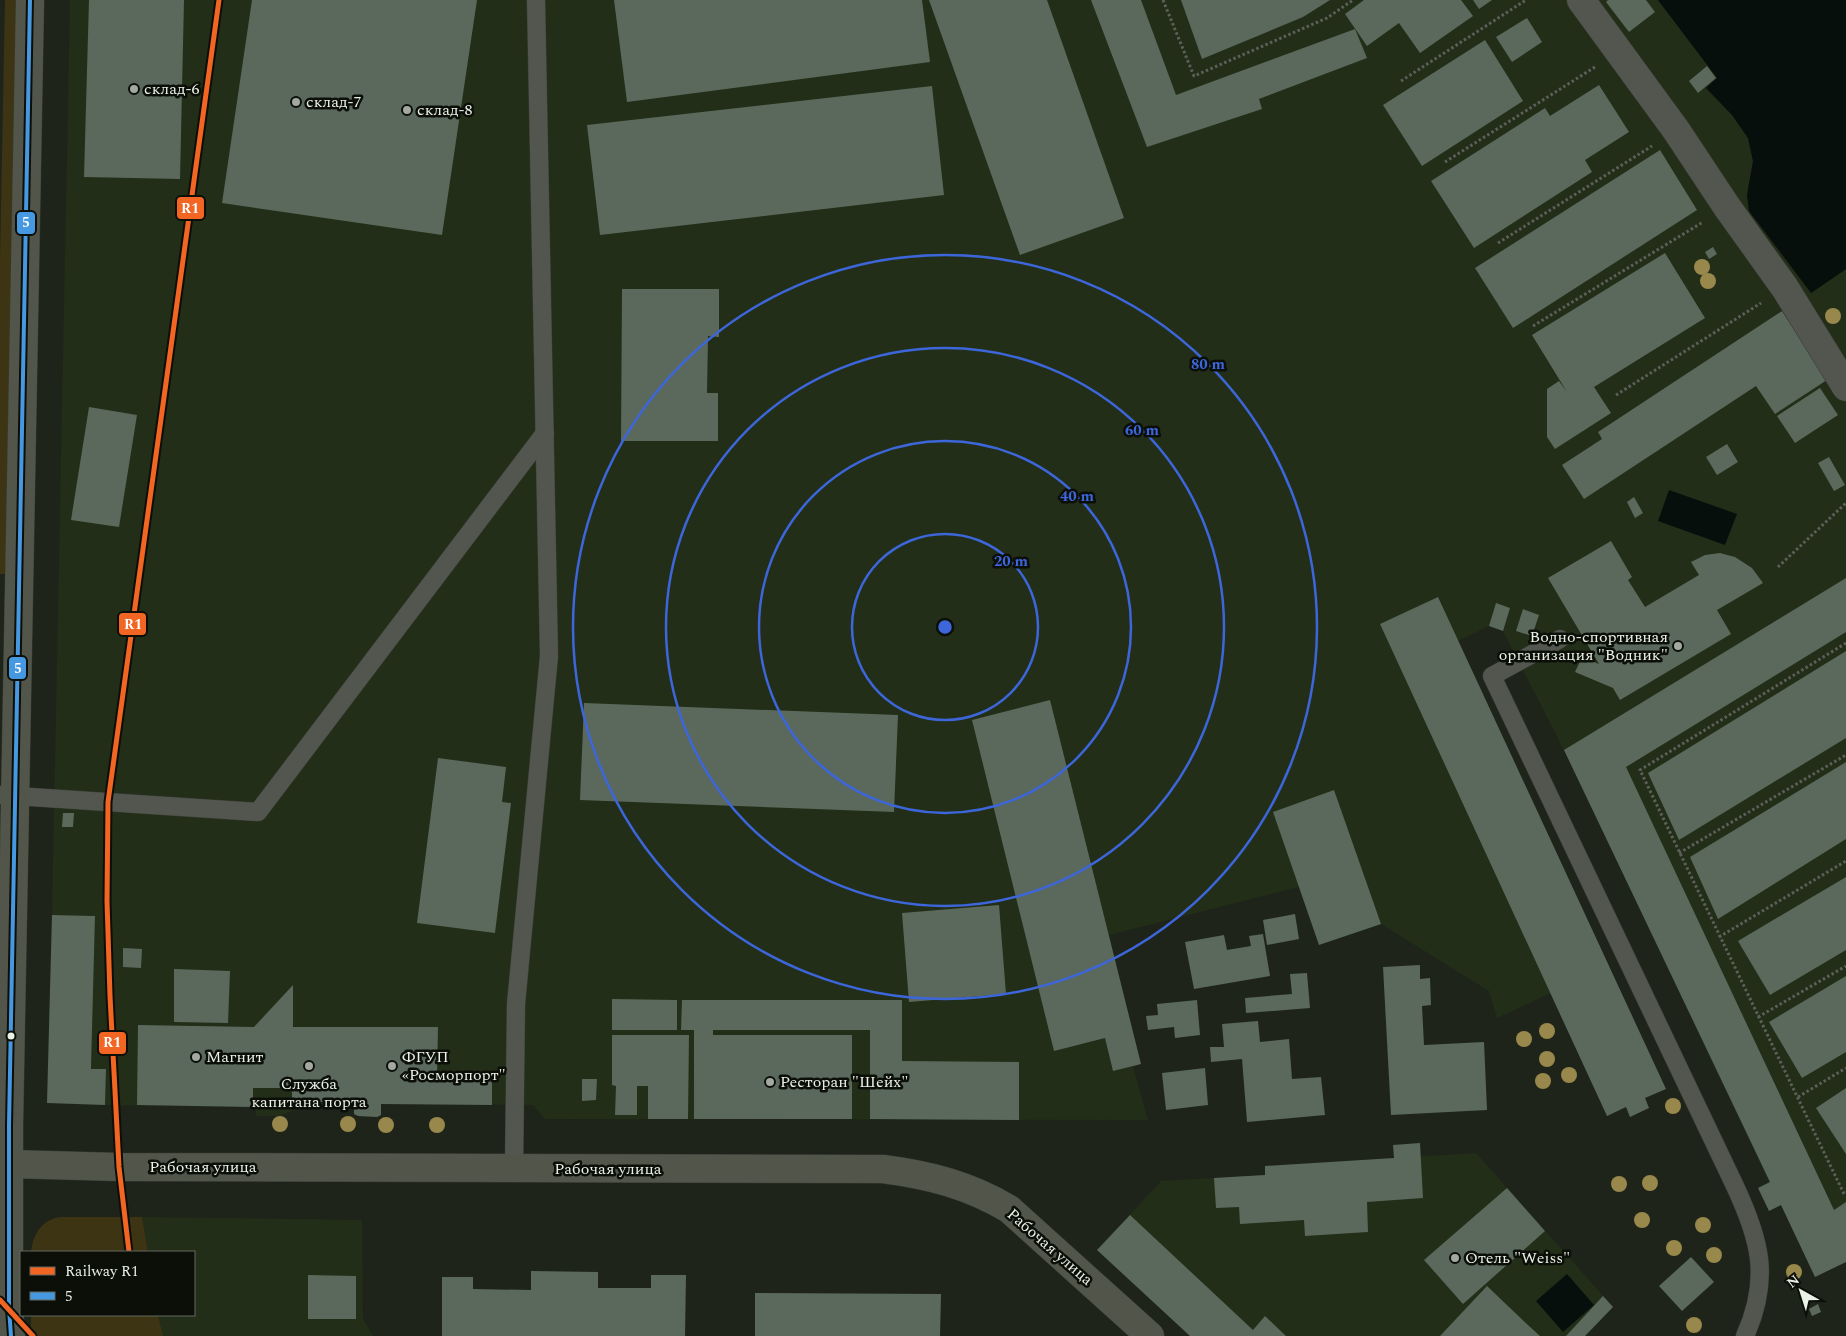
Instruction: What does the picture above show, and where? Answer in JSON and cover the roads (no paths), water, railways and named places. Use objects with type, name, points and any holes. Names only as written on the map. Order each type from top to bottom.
[{"type":"street","points":[[11,1336],[5,1039],[8,796],[30,0]]},
{"type":"street","points":[[1581,0],[1676,130],[1727,207],[1785,288],[1846,387]]},
{"type":"street","name":"Рабочая улица","points":[[9,1164],[128,1167],[883,1169],[923,1174],[988,1196],[1009,1209],[1150,1336]]},
{"type":"lane","points":[[514,1168],[516,1004],[549,656],[536,0]]},
{"type":"lane","points":[[8,796],[258,812],[545,433]]},
{"type":"lane","points":[[1560,639],[1492,676],[1737,1190],[1754,1231],[1760,1273],[1759,1293],[1754,1316],[1745,1336]]},
{"type":"rail line","name":"R1","points":[[129,1251],[119,1167],[110,996],[107,901],[108,802],[219,0]]},
{"type":"rail line","name":"R1","points":[[0,1300],[33,1336]]},
{"type":"place","name":"склад-6","points":[[134,89]]},
{"type":"place","name":"склад-7","points":[[296,102]]},
{"type":"place","name":"склад-8","points":[[407,110]]},
{"type":"place","name":"Водно-спортивная организация \"Водник\"","points":[[1678,646]]},
{"type":"place","name":"Магнит","points":[[196,1057]]},
{"type":"place","name":"Служба капитана порта","points":[[309,1066]]},
{"type":"place","name":"ФГУП «Росморпорт\"","points":[[392,1066]]},
{"type":"place","name":"Ресторан \"Шейх\"","points":[[770,1082]]},
{"type":"place","name":"Отель \"Weiss\"","points":[[1455,1258]]}]
